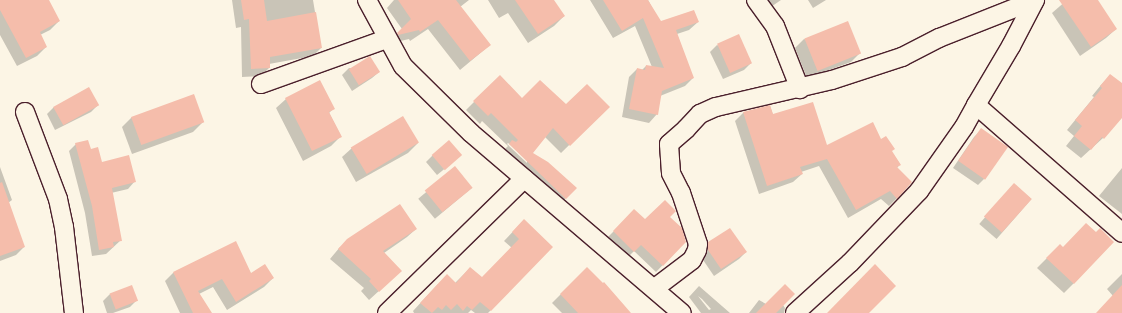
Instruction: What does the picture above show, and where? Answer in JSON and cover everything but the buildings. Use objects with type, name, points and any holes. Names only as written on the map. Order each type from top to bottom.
[{"type":"street","points":[[367,0],[403,66],[471,133],[655,288],[682,313]]},
{"type":"street","points":[[756,0],[775,26],[800,89]]},
{"type":"street","points":[[655,288],[692,260],[697,250],[698,244],[684,201],[671,173],[669,144],[700,114],[716,107],[800,89],[902,57],[958,30],[1035,0]]},
{"type":"street","points":[[796,313],[850,263],[919,191],[964,127],[1011,46],[1035,0]]},
{"type":"street","points":[[261,84],[387,39]]},
{"type":"street","points":[[976,105],[1122,233]]},
{"type":"street","points":[[25,112],[58,199],[64,227],[74,313]]},
{"type":"street","points":[[387,313],[524,179]]}]
